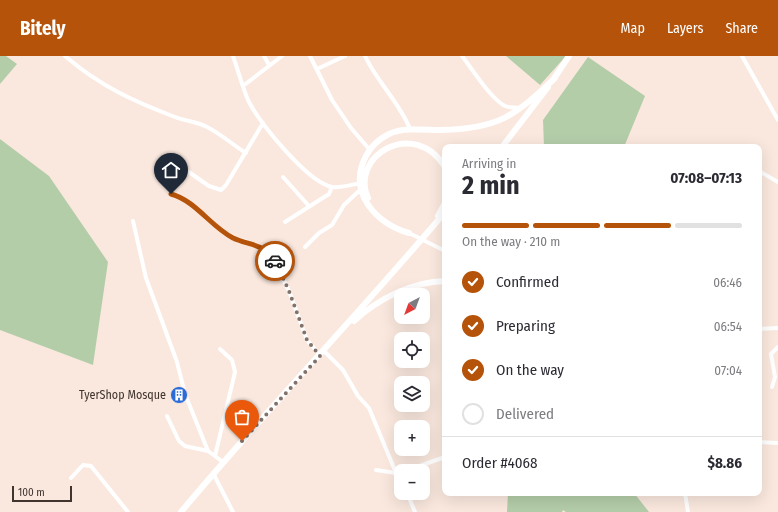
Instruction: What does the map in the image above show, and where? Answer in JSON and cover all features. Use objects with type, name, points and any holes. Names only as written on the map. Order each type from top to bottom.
[{"type":"highway","points":[[505,144],[539,102],[569,56]]},
{"type":"highway","points":[[412,235],[397,230],[376,216],[370,208],[360,186],[360,170],[369,149],[379,140],[390,134],[410,129],[454,130],[481,126],[506,118],[521,108],[555,78]]},
{"type":"highway","points":[[412,235],[397,228],[384,219],[371,204],[366,194],[365,183],[368,169],[376,157],[397,143],[421,146],[433,152],[442,163]]},
{"type":"highway","points":[[429,231],[442,208]]},
{"type":"highway","points":[[181,512],[213,473],[324,351],[442,216]]},
{"type":"highway","points":[[324,351],[366,311],[388,297],[433,281],[442,281]]},
{"type":"street","points":[[65,56],[87,75],[108,88],[134,101],[177,118],[206,126],[246,153]]},
{"type":"street","points":[[233,56],[248,100],[263,123],[286,151],[316,179],[332,187],[360,186]]},
{"type":"street","points":[[264,56],[269,65]]},
{"type":"street","points":[[243,86],[282,56]]},
{"type":"street","points":[[310,56],[332,100],[351,128],[369,149]]},
{"type":"street","points":[[317,69],[345,56]]},
{"type":"street","points":[[365,56],[374,74],[406,120],[410,129]]},
{"type":"street","points":[[462,56],[481,81],[502,104],[512,108],[521,108]]},
{"type":"street","points":[[742,56],[778,120]]},
{"type":"street","points":[[183,168],[209,186],[221,190],[226,185],[263,123]]},
{"type":"street","points":[[762,173],[778,182]]},
{"type":"street","points":[[283,177],[309,206]]},
{"type":"street","points":[[305,247],[319,233],[332,225],[344,205],[360,186]]},
{"type":"street","points":[[285,222],[329,194],[332,187]]},
{"type":"street","points":[[171,194],[188,202],[215,226],[234,238],[245,241],[270,253],[289,291],[307,340],[324,351],[343,370],[358,396],[369,408],[394,469]]},
{"type":"street","points":[[133,221],[146,278],[177,362],[185,394],[208,451]]},
{"type":"street","points":[[412,235],[442,249]]},
{"type":"street","points":[[762,329],[778,328]]},
{"type":"street","points":[[772,387],[775,377],[771,354],[778,347]]},
{"type":"street","points":[[214,456],[235,372],[232,360],[220,349]]},
{"type":"street","points":[[167,416],[179,440],[185,446],[208,451],[223,462]]},
{"type":"street","points":[[762,442],[778,443]]},
{"type":"street","points":[[425,464],[442,458]]},
{"type":"street","points":[[71,478],[83,465],[91,466],[128,512]]},
{"type":"street","points":[[376,470],[394,474]]},
{"type":"street","points":[[213,473],[233,512]]},
{"type":"street","points":[[685,496],[688,512]]},
{"type":"street","points":[[410,500],[415,512]]},
{"type":"green space","points":[[0,56],[6,56],[17,64],[0,84]]},
{"type":"green space","points":[[506,56],[566,56],[540,85]]},
{"type":"green space","points":[[588,57],[645,96],[625,144],[544,144],[543,120]]},
{"type":"green space","points":[[0,139],[49,176],[108,262],[93,365],[0,330]]},
{"type":"green space","points":[[508,496],[636,496],[649,512],[566,512],[563,510],[562,512],[507,512]]},
{"type":"way so far","points":[[242,441],[320,356],[307,340],[289,291],[275,261]]},
{"type":"place","name":"TyerShop Mosque","points":[[179,395]]},
{"type":"route","points":[[171,194],[188,202],[215,226],[234,238],[245,241],[270,253],[275,261]]}]
